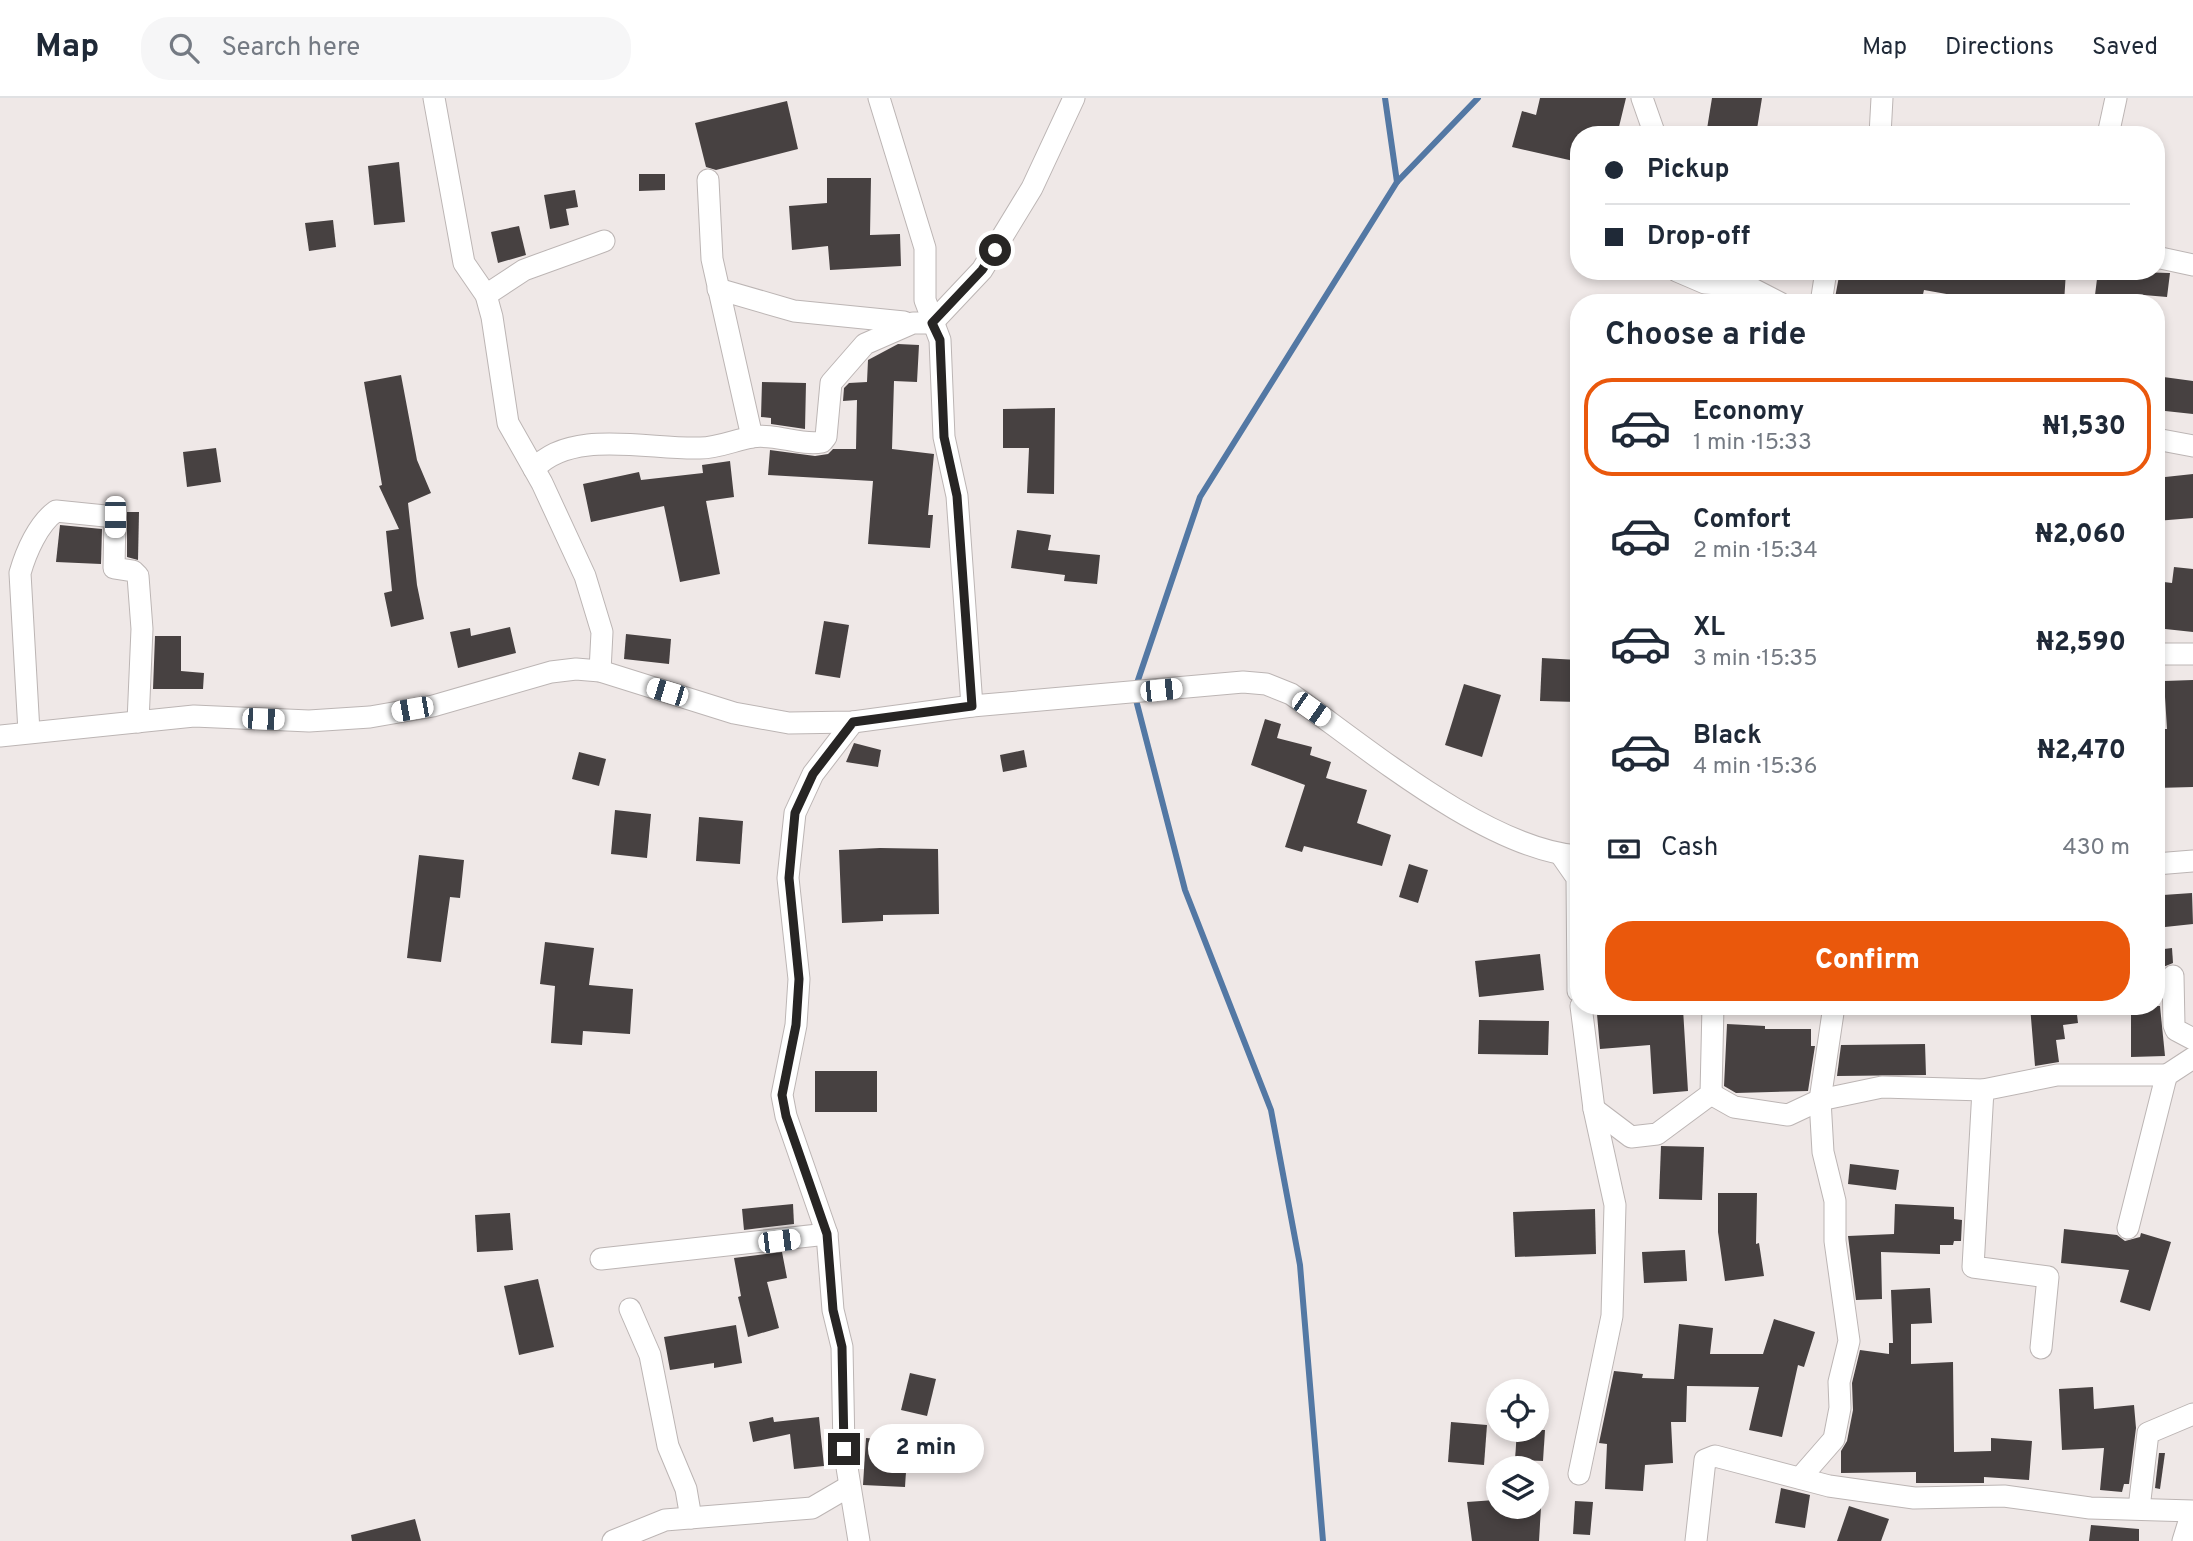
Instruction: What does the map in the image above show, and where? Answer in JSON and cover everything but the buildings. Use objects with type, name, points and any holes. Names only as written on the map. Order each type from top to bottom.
[{"type":"street","points":[[434,98],[464,263],[486,295],[509,423],[585,576],[602,632],[600,671]]},
{"type":"street","points":[[879,98],[925,248],[923,323]]},
{"type":"street","points":[[534,469],[543,458],[562,449],[612,445],[704,448],[752,437],[822,442],[826,437],[831,383],[865,344],[923,323],[982,270],[1032,188],[1074,98]]},
{"type":"street","points":[[1643,98],[1652,126]]},
{"type":"street","points":[[1880,126],[1882,98]]},
{"type":"street","points":[[2110,126],[2116,98]]},
{"type":"street","points":[[708,180],[712,259],[752,437]]},
{"type":"street","points":[[486,295],[524,270],[604,241]]},
{"type":"street","points":[[2165,259],[2193,265]]},
{"type":"street","points":[[1696,280],[1705,284],[1747,286],[1763,294]]},
{"type":"street","points":[[718,289],[794,311],[923,323],[940,340],[944,437],[957,496],[972,706]]},
{"type":"street","points":[[2165,441],[2193,446]]},
{"type":"street","points":[[29,732],[20,573],[25,554],[49,516],[56,511],[115,517],[114,568],[133,571],[138,576],[142,629],[138,722]]},
{"type":"street","points":[[2165,654],[2193,654]]},
{"type":"street","points":[[0,736],[194,716],[309,721],[370,716],[433,706],[551,672],[576,669],[600,671],[734,713],[789,723],[853,722],[972,706],[1243,682],[1266,684],[1291,694],[1455,810],[1513,838],[1570,856]]},
{"type":"street","points":[[853,722],[813,774],[795,813],[789,878],[799,979],[796,1025],[782,1095],[786,1116],[827,1234],[833,1310],[842,1347],[844,1449],[848,1487],[859,1541]]},
{"type":"street","points":[[2165,863],[2193,861]]},
{"type":"street","points":[[2173,976],[2174,1025],[2176,1030],[2193,1039]]},
{"type":"street","points":[[1579,1474],[1612,1316],[1615,1205],[1594,1109],[1582,1015]]},
{"type":"street","points":[[1711,1094],[1713,1015]]},
{"type":"street","points":[[1800,1478],[1835,1439],[1840,1408],[1839,1382],[1849,1341],[1835,1241],[1835,1201],[1823,1152],[1820,1100],[1833,1015]]},
{"type":"street","points":[[1711,1094],[1734,1107],[1788,1115],[1820,1100],[1882,1087],[1983,1090],[2057,1075],[2167,1075],[2193,1058]]},
{"type":"street","points":[[2128,1228],[2167,1075]]},
{"type":"street","points":[[1983,1090],[1973,1267],[2048,1277],[2041,1348]]},
{"type":"street","points":[[1594,1109],[1631,1137],[1644,1136],[1657,1134],[1711,1094]]},
{"type":"street","points":[[601,1259],[626,1254],[755,1244],[827,1234]]},
{"type":"street","points":[[630,1309],[650,1355],[668,1446],[686,1489],[691,1518]]},
{"type":"street","points":[[2139,1508],[2148,1433],[2193,1413]]},
{"type":"street","points":[[1696,1541],[1705,1460],[1715,1456],[1800,1478],[1913,1498],[2004,1496],[2090,1508],[2193,1511],[2183,1541]]},
{"type":"street","points":[[612,1541],[665,1520],[812,1508],[848,1487]]},
{"type":"waterway","points":[[1136,686],[1200,497],[1397,182],[1385,98]]},
{"type":"waterway","points":[[1397,182],[1478,98]]},
{"type":"waterway","points":[[1135,696],[1185,890],[1271,1110],[1300,1265],[1323,1541]]},
{"type":"route","points":[[844,1449],[842,1347],[829,1283],[827,1234],[786,1116],[782,1095],[796,1025],[799,979],[789,878],[795,813],[813,774],[853,722],[972,706],[957,496],[944,437],[940,340],[932,323],[982,270],[995,250]]}]
